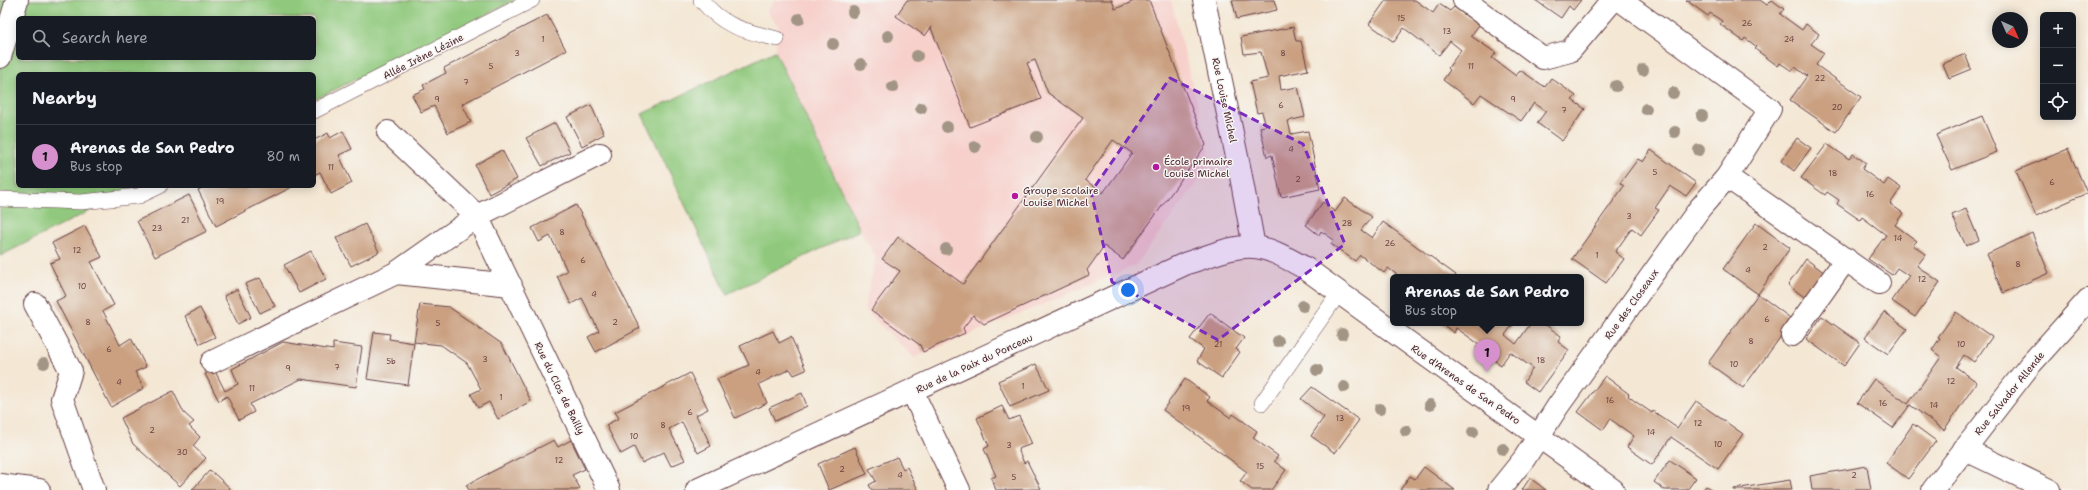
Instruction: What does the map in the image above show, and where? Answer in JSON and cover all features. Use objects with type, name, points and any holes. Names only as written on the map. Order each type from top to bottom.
[{"type":"street","points":[[0,57],[17,0]]},
{"type":"street","name":"Rue Louise Michel","points":[[1204,0],[1240,171],[1254,247]]},
{"type":"street","points":[[1464,0],[1543,58],[1570,51],[1612,0]]},
{"type":"street","name":"Rue des Closeaux","points":[[1499,490],[1524,458],[1700,208],[1727,177],[1770,109],[1620,0]]},
{"type":"street","name":"Rue du Clos de Bailly","points":[[388,132],[477,216],[609,490]]},
{"type":"street","points":[[212,362],[396,273],[477,216],[600,154]]},
{"type":"street","points":[[1727,177],[1879,282]]},
{"type":"street","name":"Rue d'Arenas de San Pedro","points":[[1254,247],[1278,254],[1305,268],[1463,384],[1539,435],[1613,490]]},
{"type":"street","name":"Rue de la Paix du Ponceau","points":[[698,490],[1187,263],[1229,250],[1254,247]]},
{"type":"street","points":[[1792,335],[1846,259]]},
{"type":"street","points":[[396,273],[511,285]]},
{"type":"street","name":"Rue Salvador Allende","points":[[1933,490],[2029,366],[2088,300]]},
{"type":"street","points":[[35,304],[71,371],[62,398],[94,490]]},
{"type":"street","points":[[912,391],[959,490]]},
{"type":"street","points":[[1964,449],[2049,490]]},
{"type":"street","points":[[0,485],[39,490]]},
{"type":"lane","name":"Allée Irène Lézine","points":[[316,110],[532,0]]},
{"type":"lane","points":[[700,0],[713,14],[733,27],[777,39]]},
{"type":"lane","points":[[0,199],[81,202],[139,196],[156,188]]},
{"type":"lane","points":[[1262,403],[1339,294]]},
{"type":"highlighted area","points":[[1170,78],[1303,144],[1345,244],[1218,340],[1112,282],[1091,192]]},
{"type":"shaded area","name":"Groupe scolaire Louise Michel","points":[[775,0],[1171,0],[1212,162],[1136,265],[914,358],[864,309],[876,257],[860,230],[775,51],[779,27],[767,12]]},
{"type":"green space","points":[[0,0],[516,0],[316,99],[316,72],[16,72],[16,188],[135,188],[0,256]]},
{"type":"green space","points":[[775,51],[860,230],[727,294],[642,114]]},
{"type":"building","name":"École primaire Louise Michel","points":[[907,0],[1112,0],[1115,9],[1137,0],[1149,0],[1206,145],[1123,260],[1104,246],[1087,270],[1089,275],[984,324],[973,315],[963,328],[965,333],[923,352],[920,345],[871,310],[900,271],[882,259],[898,237],[963,284],[1083,118],[1048,93],[1035,60],[1027,63],[1041,99],[970,127],[931,28],[932,26],[925,36],[896,16]],"holes":[[[1113,140],[1132,153],[1103,193],[1085,180]]]},
{"type":"building","points":[[1232,0],[1274,0],[1277,10],[1237,19]]},
{"type":"building","points":[[1386,0],[1415,0],[1433,13],[1439,4],[1450,11],[1454,7],[1479,25],[1471,36],[1496,53],[1492,58],[1516,76],[1520,70],[1545,87],[1551,78],[1576,96],[1572,100],[1585,109],[1562,141],[1537,123],[1546,111],[1534,103],[1521,121],[1481,94],[1474,103],[1443,80],[1450,70],[1448,68],[1461,50],[1450,41],[1439,55],[1404,28],[1394,42],[1369,24]]},
{"type":"building","points":[[1535,0],[1581,0],[1573,10],[1569,6],[1561,18]]},
{"type":"building","points":[[1686,0],[1760,0],[1767,5],[1772,0],[1784,9],[1780,14],[1802,30],[1806,24],[1819,34],[1811,44],[1824,53],[1816,65],[1861,97],[1836,132],[1790,100],[1807,76],[1795,67],[1792,71],[1780,63],[1778,66],[1755,49],[1757,47],[1745,38],[1743,41],[1720,24],[1722,21],[1710,13],[1708,16]]},
{"type":"building","points":[[547,15],[566,50],[462,104],[471,122],[448,133],[434,106],[421,112],[412,95],[425,89],[423,85],[446,73],[444,68]]},
{"type":"building","points":[[1293,27],[1296,41],[1301,41],[1308,70],[1279,76],[1281,90],[1298,87],[1305,117],[1288,121],[1291,134],[1308,131],[1320,189],[1281,197],[1272,155],[1267,157],[1260,127],[1266,126],[1262,112],[1257,113],[1250,82],[1268,78],[1261,52],[1244,54],[1241,37]]},
{"type":"building","points":[[1965,54],[1971,69],[1949,78],[1943,64]]},
{"type":"building","points":[[591,105],[604,134],[582,146],[567,117]]},
{"type":"building","points":[[1982,116],[1997,152],[1952,170],[1936,135]]},
{"type":"building","points":[[555,123],[570,152],[542,166],[526,138]]},
{"type":"building","points":[[343,131],[352,149],[339,155],[352,183],[331,194],[320,172],[316,174],[316,139],[328,133],[330,138]]},
{"type":"building","points":[[1797,138],[1811,148],[1794,171],[1781,161]]},
{"type":"building","points":[[1827,144],[1849,159],[1853,154],[1866,163],[1862,169],[1884,185],[1888,179],[1901,188],[1890,204],[1903,213],[1895,225],[1917,241],[1913,245],[1926,254],[1917,266],[1940,282],[1915,317],[1892,301],[1909,276],[1897,268],[1892,275],[1868,259],[1886,235],[1862,217],[1860,220],[1837,204],[1839,200],[1827,192],[1825,195],[1801,178]]},
{"type":"building","points":[[2068,149],[2087,193],[2036,216],[2016,171]]},
{"type":"building","points":[[502,150],[517,179],[489,194],[475,165]]},
{"type":"building","points":[[1651,150],[1696,183],[1686,196],[1670,186],[1655,208],[1659,210],[1641,235],[1632,228],[1615,252],[1624,259],[1606,283],[1572,259],[1624,186],[1620,183],[1638,159],[1643,162]]},
{"type":"building","points":[[202,188],[290,188],[216,226],[198,190]]},
{"type":"building","points":[[189,195],[207,231],[155,257],[137,221]]},
{"type":"building","points":[[1345,198],[1372,217],[1361,230],[1372,238],[1383,222],[1455,274],[1396,274],[1388,268],[1384,273],[1360,255],[1355,261],[1331,244],[1334,240],[1321,231],[1319,235],[1306,225],[1323,202],[1335,212]]},
{"type":"building","points":[[576,205],[640,328],[596,352],[588,337],[599,331],[582,298],[571,304],[557,276],[567,271],[559,253],[550,236],[539,242],[532,228]]},
{"type":"building","points":[[1966,209],[1979,240],[1966,246],[1952,215]]},
{"type":"building","points":[[1756,223],[1790,248],[1758,294],[1723,269]]},
{"type":"building","points":[[365,224],[379,252],[351,266],[336,238]]},
{"type":"building","points":[[85,226],[102,257],[91,262],[114,305],[103,311],[120,345],[131,338],[146,367],[135,372],[144,388],[111,407],[56,301],[66,296],[50,263],[60,259],[52,243]]},
{"type":"building","points":[[2032,233],[2049,273],[2003,293],[1987,254]]},
{"type":"building","points":[[311,251],[326,279],[299,293],[284,265]]},
{"type":"building","points":[[1806,259],[1829,276],[1811,302],[1788,285]]},
{"type":"building","points":[[260,278],[275,306],[260,313],[245,284]]},
{"type":"building","points":[[237,289],[251,317],[238,324],[224,296]]},
{"type":"building","points":[[1758,294],[1793,320],[1743,388],[1708,363]]},
{"type":"building","points":[[420,304],[449,307],[502,344],[531,401],[498,419],[489,402],[478,408],[471,394],[481,389],[467,363],[441,345],[414,342]]},
{"type":"building","points":[[200,308],[215,337],[200,344],[185,316]]},
{"type":"building","points":[[1884,312],[1907,329],[1888,354],[1865,338]]},
{"type":"building","points":[[1956,312],[1992,337],[1974,362],[1964,355],[1956,367],[1977,382],[1944,430],[1910,405],[1893,428],[1857,403],[1874,379],[1908,404],[1941,357],[1932,350],[1940,338],[1938,337]]},
{"type":"building","points":[[1210,313],[1244,338],[1236,349],[1240,352],[1222,378],[1197,361],[1204,349],[1190,339]]},
{"type":"building","points":[[1822,316],[1860,343],[1844,366],[1806,339]]},
{"type":"building","points":[[1445,326],[1512,326],[1505,335],[1516,344],[1529,326],[1547,326],[1561,336],[1558,342],[1569,350],[1538,392],[1524,382],[1533,368],[1510,352],[1501,365],[1476,348],[1479,344],[1456,328],[1454,333]]},
{"type":"building","points":[[773,331],[779,343],[791,337],[806,370],[794,375],[790,369],[759,384],[767,403],[735,418],[717,379],[749,365],[740,346]]},
{"type":"building","points":[[374,332],[390,334],[389,339],[414,343],[408,385],[367,379]]},
{"type":"building","points":[[283,342],[333,350],[333,343],[362,347],[356,387],[301,379],[250,404],[254,412],[239,420],[227,396],[219,401],[205,374],[214,369],[225,391],[238,384],[232,369]]},
{"type":"building","points":[[1036,364],[1049,390],[1010,407],[998,381]]},
{"type":"building","points":[[690,373],[708,409],[696,415],[711,446],[698,453],[682,422],[669,429],[685,460],[671,466],[664,452],[642,463],[634,447],[621,454],[606,425],[619,418],[615,412]]},
{"type":"building","points":[[1605,376],[1629,394],[1628,396],[1639,404],[1652,413],[1653,411],[1677,428],[1696,401],[1743,434],[1718,469],[1671,437],[1652,465],[1627,447],[1634,436],[1610,419],[1603,430],[1578,412]]},
{"type":"building","points":[[1185,379],[1210,397],[1207,401],[1231,418],[1233,414],[1257,431],[1253,438],[1278,456],[1274,461],[1286,470],[1271,490],[1252,490],[1240,481],[1247,472],[1163,410]]},
{"type":"building","points":[[1312,387],[1359,420],[1335,453],[1311,436],[1324,417],[1301,399]]},
{"type":"building","points":[[173,391],[184,413],[194,422],[189,426],[200,437],[193,446],[206,458],[180,486],[133,444],[121,418]]},
{"type":"building","points":[[802,393],[807,406],[775,421],[769,408]]},
{"type":"building","points":[[1002,406],[1009,420],[1019,416],[1032,444],[1018,449],[1024,463],[1027,461],[1041,489],[996,490],[991,478],[996,476],[984,449],[989,446],[977,418]]},
{"type":"building","points":[[1913,424],[1936,441],[1908,479],[1886,463]]},
{"type":"building","points":[[554,440],[558,447],[571,440],[585,469],[572,475],[580,488],[577,490],[469,490],[466,485]]},
{"type":"building","points":[[855,447],[867,474],[829,490],[818,464]]},
{"type":"building","points":[[897,457],[903,469],[907,467],[918,490],[872,490],[869,485],[876,481],[869,469]]},
{"type":"building","points":[[1670,460],[1696,478],[1687,490],[1665,490],[1654,482]]},
{"type":"building","points":[[1867,466],[1871,490],[1812,490],[1810,476]]},
{"type":"building","points":[[1424,467],[1455,490],[1400,490],[1410,476],[1415,479]]},
{"type":"building","points":[[210,470],[230,488],[229,490],[192,490]]},
{"type":"building","points":[[1530,478],[1546,490],[1522,490]]},
{"type":"building","points":[[1790,480],[1792,490],[1734,490],[1734,489]]},
{"type":"building","points":[[1706,486],[1712,490],[1703,490]]},
{"type":"place","name":"École primaire Louise Michel","points":[[1156,167]]},
{"type":"place","name":"Groupe scolaire Louise Michel","points":[[1015,196]]},
{"type":"place","name":"Arenas de San Pedro","points":[[1487,372]]}]
